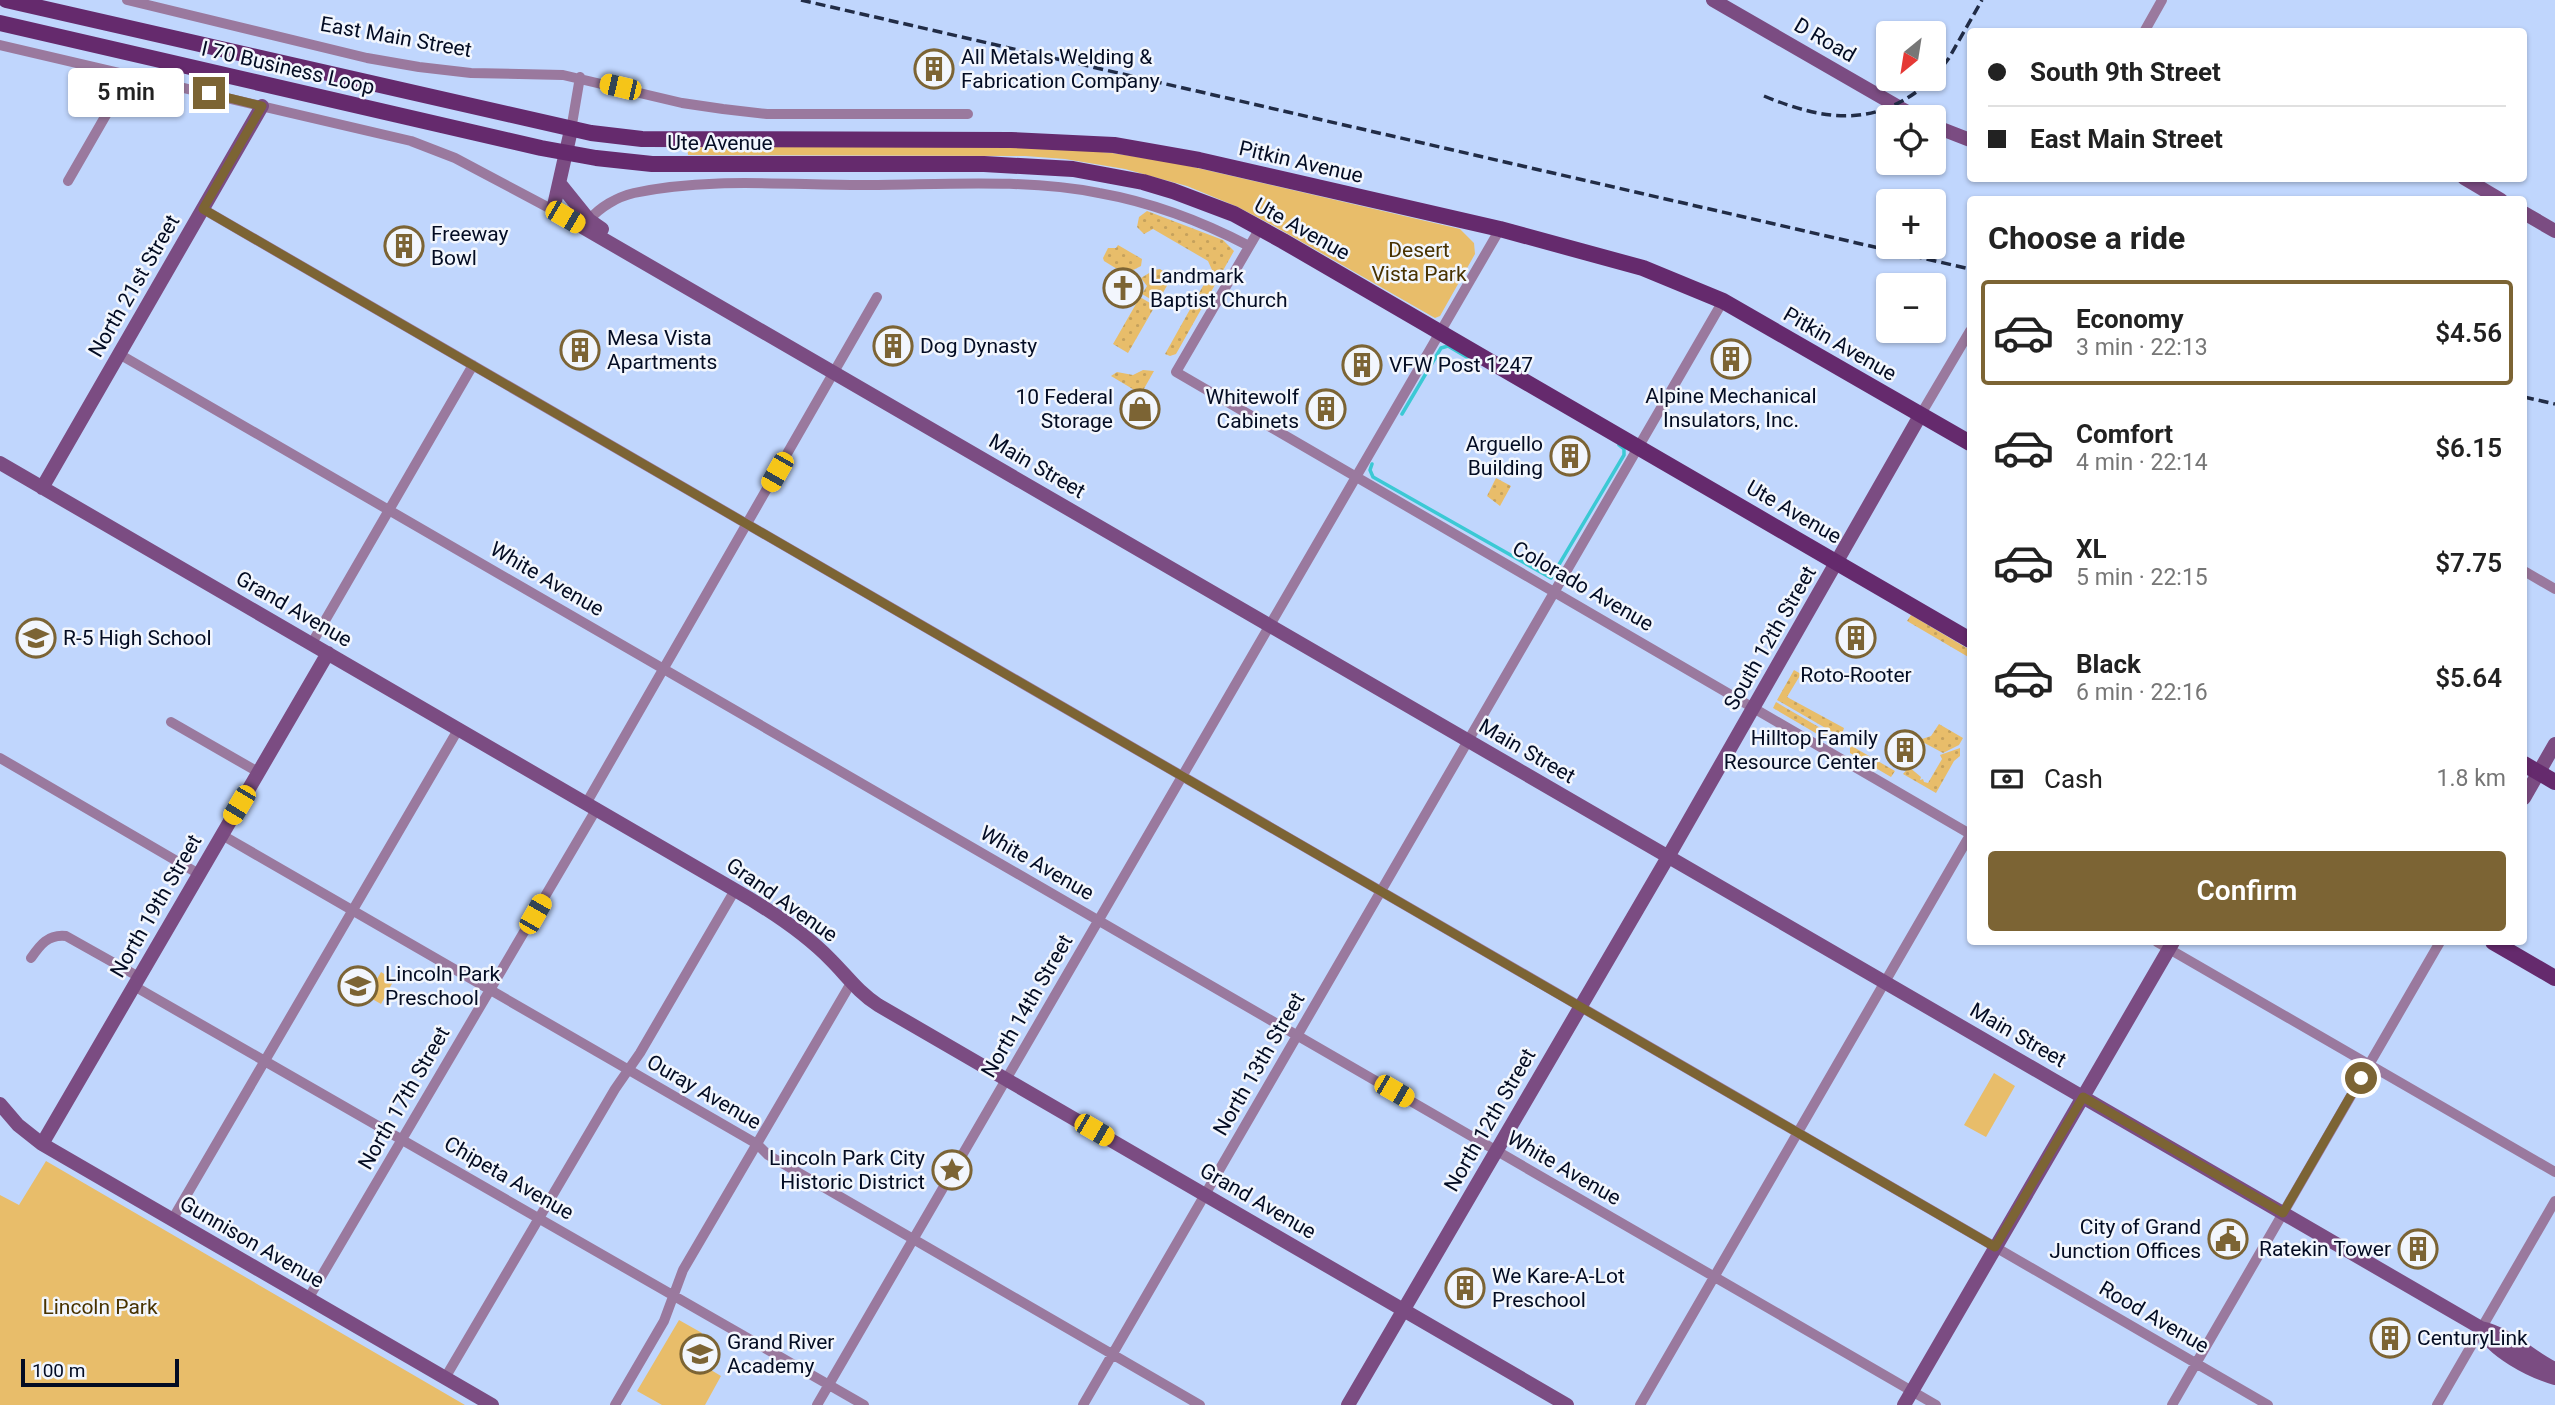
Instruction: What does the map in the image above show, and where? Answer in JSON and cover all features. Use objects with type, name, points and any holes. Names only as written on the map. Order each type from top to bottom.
[{"type":"main road","name":"I 70 Business Loop","points":[[6,0],[571,130]]},
{"type":"main road","name":"I 70 Business Loop","points":[[0,23],[566,153]]},
{"type":"main road","name":"Pitkin Avenue","points":[[571,130],[642,139],[1011,139],[1114,145],[1237,168],[1500,229],[1643,268],[1723,301],[1967,441]]},
{"type":"main road","name":"Ute Avenue","points":[[566,153],[652,164],[984,164],[1073,169],[1143,182],[1203,201],[1260,228],[1967,638]]},
{"type":"main road","points":[[2527,766],[2555,782]]},
{"type":"main road","points":[[2498,945],[2555,978]]},
{"type":"street","name":"East Main Street","points":[[127,0],[367,58],[471,73],[564,75],[682,103],[767,114],[968,114]]},
{"type":"street","name":"D Road","points":[[1713,0],[1895,105]]},
{"type":"street","points":[[2146,28],[2162,0]]},
{"type":"street","points":[[0,46],[433,148],[553,210],[580,78]]},
{"type":"street","points":[[68,181],[129,75]]},
{"type":"street","name":"North 21st Street","points":[[42,488],[262,106]]},
{"type":"street","points":[[1946,131],[1967,139]]},
{"type":"street","points":[[2471,182],[2494,196]]},
{"type":"street","points":[[560,184],[589,220],[671,278]]},
{"type":"street","points":[[589,220],[609,203],[630,194],[690,185],[1012,185],[1099,192],[1175,214],[1249,246],[1260,228]]},
{"type":"street","name":"Rood Avenue","points":[[203,209],[2268,1405]]},
{"type":"street","name":"Main Street","points":[[553,210],[2481,1328],[2498,1333],[2555,1369]]},
{"type":"street","points":[[2527,215],[2555,231]]},
{"type":"street","name":"North 14th Street","points":[[817,1405],[1500,229]]},
{"type":"street","name":"Colorado Avenue","points":[[1249,246],[1176,372],[1967,833]]},
{"type":"street","name":"North 17th Street","points":[[308,1299],[490,990],[664,668],[877,297]]},
{"type":"street","name":"North 13th Street","points":[[1083,1405],[1723,301]]},
{"type":"street","name":"South 12th Street","points":[[1668,857],[1967,336]]},
{"type":"street","name":"White Avenue","points":[[120,354],[1936,1405]]},
{"type":"street","points":[[312,643],[472,365]]},
{"type":"street","name":"Grand Avenue","points":[[0,463],[759,904],[831,959],[862,994],[878,1005],[1567,1405]]},
{"type":"street","points":[[2527,573],[2555,589]]},
{"type":"street","name":"North 19th Street","points":[[42,1144],[328,653]]},
{"type":"street","points":[[171,722],[258,772]]},
{"type":"street","points":[[172,1220],[459,728]]},
{"type":"street","points":[[2527,793],[2555,744]]},
{"type":"street","points":[[1,760],[198,874]]},
{"type":"street","name":"Ouray Avenue","points":[[222,835],[757,1144],[768,1155],[1200,1405]]},
{"type":"street","points":[[1640,1405],[1967,840]]},
{"type":"street","name":"North 12th Street","points":[[1348,1405],[1668,857]]},
{"type":"street","points":[[445,1378],[735,890]]},
{"type":"street","name":"Chipeta Avenue","points":[[31,958],[50,937],[66,936],[266,1061],[864,1405]]},
{"type":"street","points":[[1904,1405],[2083,1097],[2166,945]]},
{"type":"street","points":[[2169,945],[2555,1172]]},
{"type":"street","points":[[2172,1405],[2438,945]]},
{"type":"street","points":[[615,1405],[664,1321],[683,1270],[851,983]]},
{"type":"street","name":"Gunnison Avenue","points":[[0,1104],[18,1125],[42,1144],[492,1405]]},
{"type":"street","points":[[2437,1405],[2555,1200]]},
{"type":"street","name":"Main Street","points":[[2481,1328],[2492,1344],[2536,1371],[2555,1378]]},
{"type":"green space","name":"Desert Vista Park","points":[[687,146],[959,146],[1060,148],[1112,153],[1176,163],[1460,229],[1474,243],[1475,254],[1440,316],[1435,318],[1238,207],[1187,186],[1125,169],[1065,159],[1025,156],[688,155]]},
{"type":"green space","points":[[1147,211],[1223,240],[1234,251],[1176,354],[1170,356],[1165,354],[1212,270],[1208,261],[1153,229],[1144,234],[1137,227],[1139,217]]},
{"type":"green space","points":[[1118,245],[1142,259],[1141,266],[1122,271],[1104,261],[1108,248],[1116,248]]},
{"type":"green space","points":[[1160,269],[1172,277],[1157,303],[1142,294],[1147,286],[1141,278]]},
{"type":"green space","points":[[1140,297],[1155,306],[1128,353],[1113,344]]},
{"type":"green space","points":[[1143,370],[1154,371],[1141,394],[1111,376],[1117,372],[1133,375]]},
{"type":"green space","points":[[1496,478],[1511,486],[1500,506],[1487,496]]},
{"type":"green space","points":[[1911,615],[1967,648],[1967,656],[1907,621]]},
{"type":"green space","points":[[1794,670],[1801,674],[1787,697],[1844,728],[1841,737],[1777,700]]},
{"type":"green space","points":[[1776,702],[1841,740],[1836,745],[1773,708]]},
{"type":"green space","points":[[1939,724],[1963,738],[1959,745],[1943,753],[1919,740],[1931,736]]},
{"type":"green space","points":[[1850,745],[1895,771],[1891,777],[1850,753]]},
{"type":"green space","points":[[1960,748],[1960,756],[1954,761],[1936,793],[1903,774],[1909,767],[1921,777],[1920,780],[1928,783],[1942,759],[1940,755]]},
{"type":"green space","points":[[381,972],[394,980],[381,1004],[367,996]]},
{"type":"green space","points":[[1994,1073],[2015,1086],[1986,1137],[1964,1125]]},
{"type":"green space","name":"Lincoln Park","points":[[46,1161],[465,1405],[0,1405],[0,1195],[19,1205]]},
{"type":"green space","points":[[679,1320],[702,1333],[686,1361],[703,1371],[706,1367],[721,1376],[705,1405],[662,1405],[637,1391]]},
{"type":"waterway","points":[[1402,414],[1441,348],[1448,346],[1470,359]]},
{"type":"waterway","points":[[1372,464],[1370,470],[1373,477],[1551,578],[1624,455],[1624,449],[1619,445]]},
{"type":"railway","points":[[801,0],[1967,268]]},
{"type":"railway","points":[[1946,62],[1982,0]]},
{"type":"railway","points":[[1764,96],[1809,111],[1852,116],[1892,106],[1917,91]]},
{"type":"railway","points":[[2527,398],[2555,404]]},
{"type":"place","name":"All Metals Welding & Fabrication Company","points":[[934,69]]},
{"type":"place","name":"Freeway Bowl","points":[[404,246]]},
{"type":"place","name":"Landmark Baptist Church","points":[[1123,288]]},
{"type":"place","name":"Dog Dynasty","points":[[893,346]]},
{"type":"place","name":"Mesa Vista Apartments","points":[[580,350]]},
{"type":"place","name":"Alpine Mechanical Insulators, Inc.","points":[[1731,359]]},
{"type":"place","name":"VFW Post 1247","points":[[1362,365]]},
{"type":"place","name":"10 Federal Storage","points":[[1140,409]]},
{"type":"place","name":"Whitewolf Cabinets","points":[[1326,409]]},
{"type":"place","name":"Arguello Building","points":[[1570,456]]},
{"type":"place","name":"R-5 High School","points":[[36,638]]},
{"type":"place","name":"Roto-Rooter","points":[[1856,638]]},
{"type":"place","name":"Hilltop Family Resource Center","points":[[1905,750]]},
{"type":"place","name":"Lincoln Park Preschool","points":[[358,986]]},
{"type":"place","name":"Lincoln Park City Historic District","points":[[952,1170]]},
{"type":"place","name":"City of Grand Junction Offices","points":[[2228,1239]]},
{"type":"place","name":"Ratekin Tower","points":[[2418,1249]]},
{"type":"place","name":"We Kare-A-Lot Preschool","points":[[1465,1288]]},
{"type":"place","name":"CenturyLink","points":[[2390,1338]]},
{"type":"place","name":"Grand River Academy","points":[[700,1354]]},
{"type":"route","points":[[209,93],[262,106],[203,209],[1995,1247],[2083,1097],[2283,1213],[2361,1078]]}]
